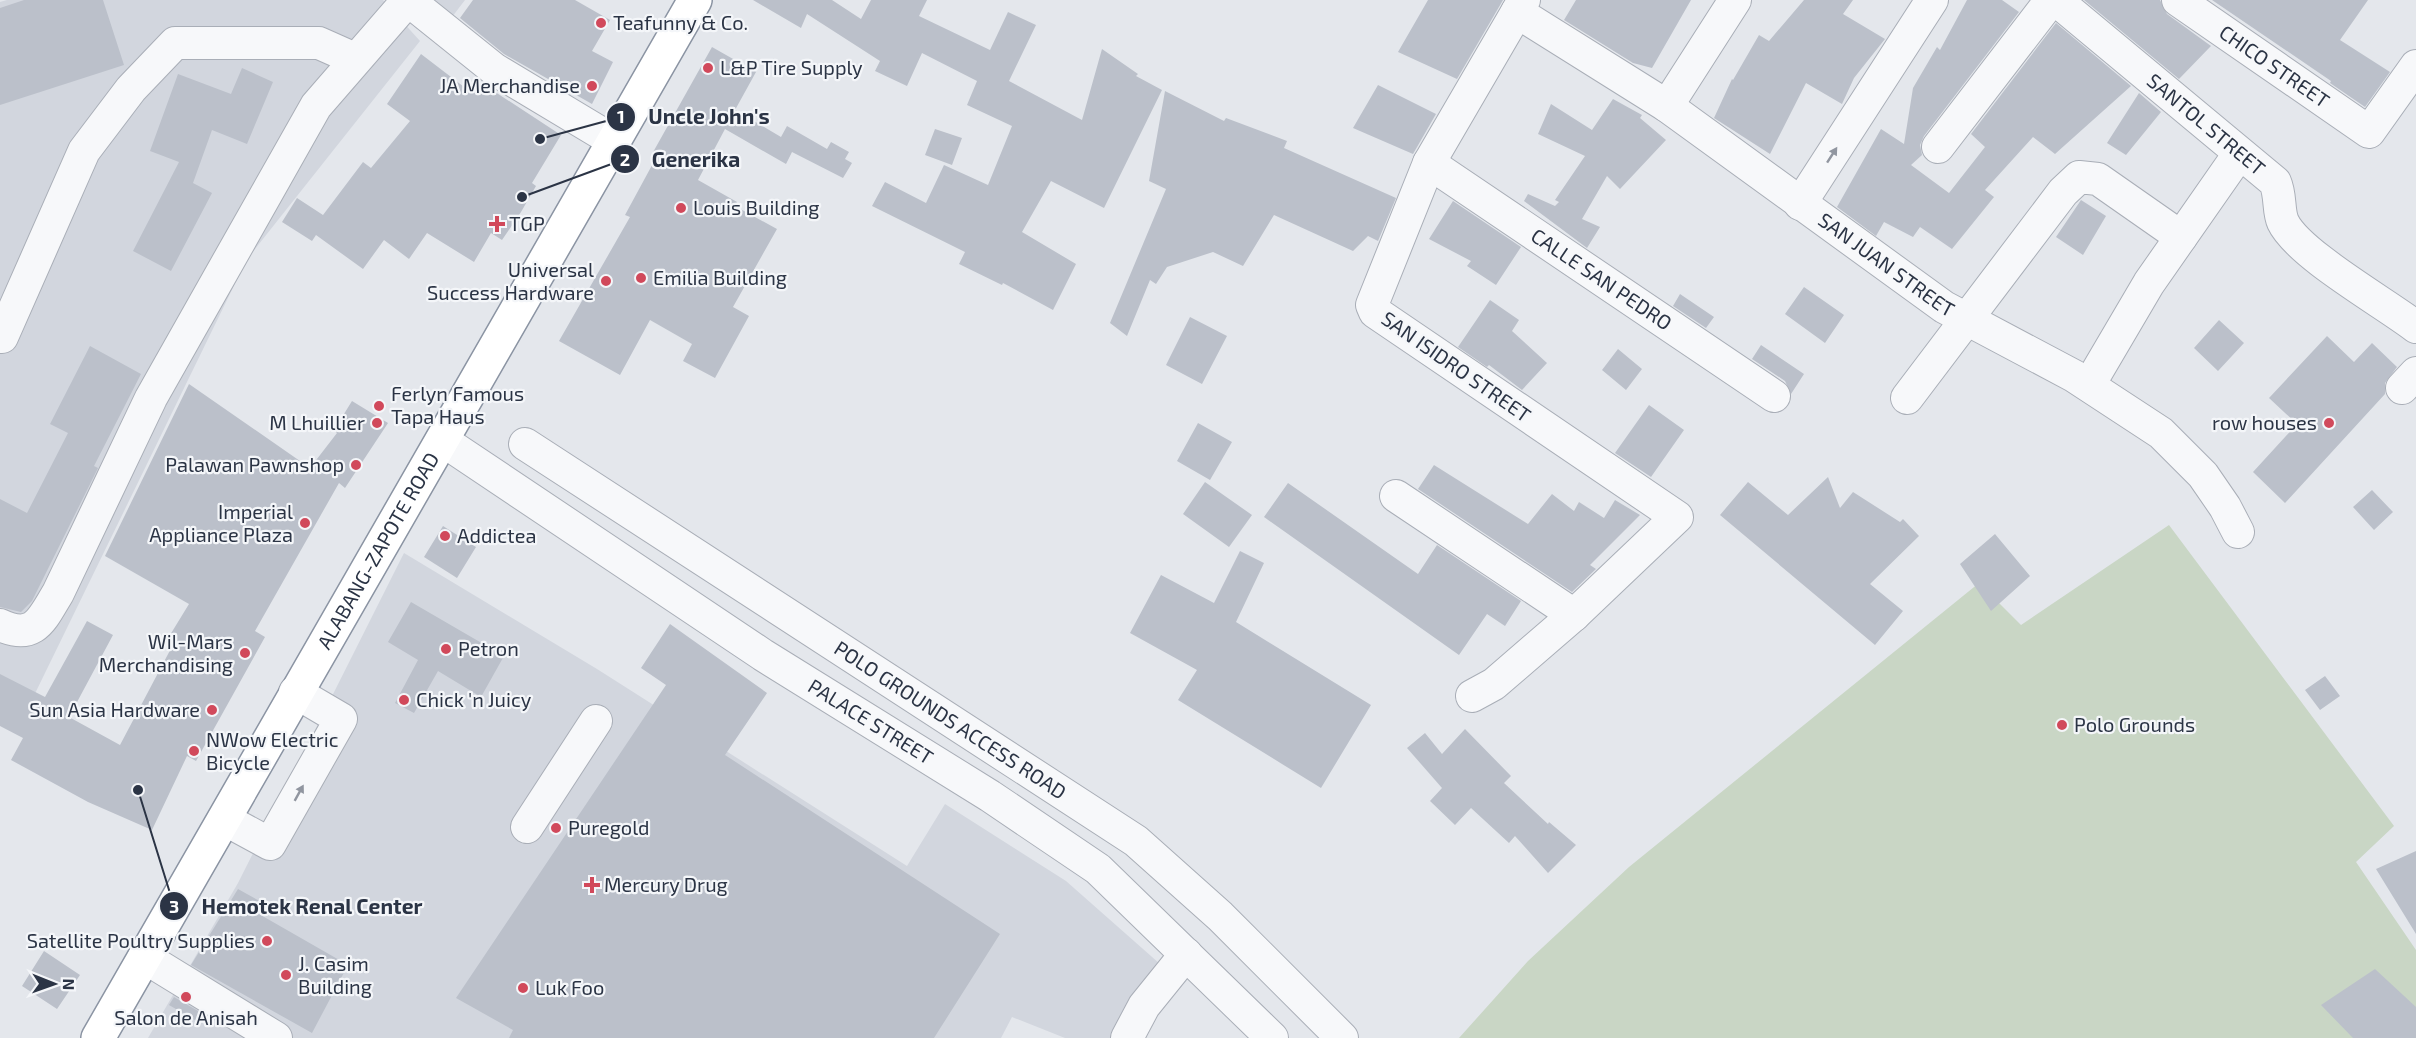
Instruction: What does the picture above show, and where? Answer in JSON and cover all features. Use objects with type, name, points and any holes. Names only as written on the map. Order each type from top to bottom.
[{"type":"highway","name":"ALABANG-ZAPOTE ROAD","points":[[98,1038],[694,0]]},
{"type":"street","points":[[0,625],[20,631],[35,627],[42,621],[58,593],[151,398],[316,106],[408,0],[494,69],[614,141]]},
{"type":"street","points":[[1667,106],[1735,0]]},
{"type":"street","points":[[1800,204],[1932,0]]},
{"type":"street","points":[[1938,147],[2054,0]]},
{"type":"street","name":"SANTOL STREET","points":[[2054,0],[2275,182],[2280,193],[2282,220],[2298,244],[2416,327]]},
{"type":"street","name":"CHICO STREET","points":[[2178,0],[2370,132],[2416,66]]},
{"type":"street","name":"SAN JUAN STREET","points":[[1521,6],[1667,106],[1944,306],[2089,385],[2161,433],[2189,458],[2225,507],[2238,532]]},
{"type":"street","name":"SAN ISIDRO STREET","points":[[1521,6],[1429,163],[1372,305],[1375,312],[1677,517],[1574,615]]},
{"type":"street","points":[[2,336],[84,151],[131,89],[175,43],[319,43],[355,59]]},
{"type":"street","points":[[2089,385],[2149,283],[2239,154]]},
{"type":"street","name":"CALLE SAN PEDRO","points":[[1429,163],[1774,396]]},
{"type":"street","points":[[1907,398],[2062,192],[2079,177],[2098,179],[2181,237]]},
{"type":"street","name":"PALACE STREET","points":[[442,440],[763,655],[990,796],[1098,869],[1272,1038]]},
{"type":"street","name":"POLO GROUNDS ACCESS ROAD","points":[[525,444],[1136,842],[1220,916],[1342,1038]]},
{"type":"street","points":[[1396,496],[1574,615],[1494,684],[1472,696]]},
{"type":"street","points":[[224,819],[270,844],[341,719],[295,692]]},
{"type":"street","points":[[527,827],[596,722]]},
{"type":"street","points":[[1127,1038],[1144,1006],[1186,954]]},
{"type":"street","points":[[144,957],[276,1038]]},
{"type":"shaded area","points":[[7,0],[383,0],[420,41],[247,259],[25,714],[0,702],[0,2]]},
{"type":"shaded area","points":[[435,0],[465,0],[452,17]]},
{"type":"shaded area","name":"Puregold","points":[[404,553],[597,669],[907,866],[945,804],[1066,881],[1160,964],[1116,1038],[1065,1038],[1012,1017],[1001,1038],[148,1038],[238,883]]},
{"type":"green space","name":"Polo Grounds","points":[[2169,525],[2394,826],[2356,862],[2416,950],[2416,1038],[1459,1038],[1528,961],[1629,867],[1979,583],[2021,625]]},
{"type":"building","points":[[24,0],[103,0],[124,65],[0,105],[0,8]]},
{"type":"building","points":[[473,0],[575,0],[610,20],[592,51],[613,62],[592,104],[504,54],[460,18]]},
{"type":"building","points":[[753,0],[832,0],[861,19],[871,0],[927,0],[919,16],[990,50],[1008,12],[1036,25],[1009,81],[1082,120],[1102,49],[1138,74],[1136,76],[1162,90],[1104,208],[1051,181],[1022,232],[1076,264],[1053,310],[1003,283],[1002,285],[959,264],[965,252],[872,206],[885,182],[926,203],[944,165],[988,185],[1012,126],[967,105],[977,81],[922,53],[907,86],[875,71],[880,61],[807,14],[801,28]]},
{"type":"building","points":[[1428,0],[1503,0],[1457,79],[1398,52]]},
{"type":"building","points":[[1576,0],[1691,0],[1652,68],[1633,63],[1564,20]]},
{"type":"building","points":[[1804,0],[1853,0],[1843,14],[1885,39],[1854,78],[1842,104],[1806,83],[1770,154],[1714,118],[1732,79],[1759,35],[1769,41]]},
{"type":"building","points":[[1967,0],[2002,0],[2019,12],[1924,136],[1920,145],[1922,155],[1911,165],[1949,193],[1985,147],[1971,134],[2056,23],[2131,86],[2055,154],[2033,137],[1985,190],[1994,197],[1952,249],[1920,227],[1913,237],[1884,222],[1876,236],[1837,207],[1881,129],[1904,144],[1913,88],[1937,47],[1940,50]]},
{"type":"building","points":[[2084,0],[2160,0],[2167,14],[2211,46],[2179,79]]},
{"type":"building","points":[[2212,0],[2368,0],[2340,40],[2390,72],[2365,107],[2330,83],[2331,81]]},
{"type":"building","points":[[712,47],[756,72],[735,110],[781,137],[787,126],[827,149],[831,142],[849,152],[845,159],[852,163],[843,178],[792,152],[786,164],[725,129],[698,180],[737,202],[735,206],[777,229],[733,307],[749,316],[715,378],[683,361],[692,344],[650,320],[620,375],[559,341],[630,217],[625,215],[657,156],[652,154]]},
{"type":"building","points":[[421,54],[468,90],[474,80],[483,84],[561,135],[532,183],[536,186],[502,240],[491,233],[474,262],[427,233],[409,259],[384,240],[363,269],[316,235],[312,241],[282,222],[297,198],[323,215],[363,162],[371,168],[410,121],[387,104]]},
{"type":"building","points":[[242,68],[273,82],[247,144],[212,130],[193,183],[212,193],[171,271],[133,251],[179,162],[150,151],[178,74],[231,94]]},
{"type":"building","points":[[1378,85],[1436,114],[1413,154],[1353,128]]},
{"type":"building","points":[[1165,91],[1224,121],[1226,118],[1287,141],[1284,148],[1396,198],[1378,241],[1368,236],[1353,251],[1274,215],[1243,266],[1213,252],[1167,267],[1156,284],[1150,280],[1127,336],[1110,323],[1166,189],[1149,181]]},
{"type":"building","points":[[2139,93],[2161,112],[2126,155],[2107,143]]},
{"type":"building","points":[[1613,99],[1642,115],[1640,118],[1666,140],[1620,189],[1607,176],[1582,219],[1600,227],[1587,248],[1524,201],[1528,194],[1555,206],[1559,202],[1555,200],[1585,156],[1538,134],[1551,104],[1592,130]]},
{"type":"building","points":[[935,129],[962,138],[952,165],[925,155]]},
{"type":"building","points":[[2081,200],[2106,216],[2083,255],[2056,237]]},
{"type":"building","points":[[1453,201],[1521,247],[1496,285],[1467,266],[1471,261],[1429,239]]},
{"type":"building","points":[[1804,287],[1844,315],[1825,343],[1785,314]]},
{"type":"building","points":[[1680,294],[1714,317],[1706,328],[1673,306]]},
{"type":"building","points":[[1490,300],[1519,320],[1512,331],[1547,363],[1522,390],[1489,365],[1487,367],[1458,347]]},
{"type":"building","points":[[1190,317],[1227,336],[1202,384],[1166,365]]},
{"type":"building","points":[[2219,320],[2244,343],[2218,371],[2194,348]]},
{"type":"building","name":"row houses","points":[[2327,336],[2354,362],[2372,343],[2397,367],[2385,383],[2385,394],[2285,503],[2253,472],[2297,424],[2269,398]]},
{"type":"building","points":[[1761,345],[1804,374],[1791,394],[1785,381],[1752,359]]},
{"type":"building","points":[[90,346],[141,374],[94,466],[98,468],[32,601],[21,612],[0,607],[0,499],[27,513],[68,433],[50,424]]},
{"type":"building","points":[[1618,349],[1642,369],[1626,390],[1602,370]]},
{"type":"building","points":[[189,384],[310,468],[337,433],[334,430],[352,401],[388,423],[345,488],[339,483],[255,631],[265,637],[196,761],[187,756],[152,830],[88,802],[11,760],[23,738],[0,726],[0,674],[45,697],[87,621],[113,635],[69,717],[120,745],[176,639],[170,635],[189,604],[105,556]]},
{"type":"building","points":[[1649,405],[1684,430],[1651,477],[1615,453]]},
{"type":"building","points":[[1198,423],[1232,442],[1210,480],[1177,461]]},
{"type":"building","points":[[1434,465],[1528,524],[1552,494],[1574,511],[1579,502],[1604,518],[1615,500],[1640,515],[1590,565],[1596,569],[1572,592],[1418,489]]},
{"type":"building","points":[[1828,477],[1840,508],[1853,492],[1900,522],[1903,519],[1919,536],[1870,584],[1903,611],[1875,645],[1720,515],[1748,482],[1788,515]]},
{"type":"building","points":[[1205,482],[1252,515],[1229,547],[1183,514]]},
{"type":"building","points":[[1288,483],[1418,574],[1437,545],[1521,601],[1505,626],[1487,614],[1459,655],[1264,517]]},
{"type":"building","points":[[2372,490],[2393,512],[2374,530],[2353,507]]},
{"type":"building","points":[[443,526],[476,547],[457,578],[424,557]]},
{"type":"building","points":[[1995,534],[2030,576],[1991,611],[1960,564]]},
{"type":"building","points":[[1240,551],[1264,563],[1236,622],[1371,705],[1321,788],[1178,700],[1197,670],[1130,633],[1161,575],[1214,603]]},
{"type":"building","name":"Petron","points":[[411,602],[504,656],[481,697],[438,671],[414,713],[395,703],[418,660],[388,642]]},
{"type":"building","points":[[670,624],[767,693],[725,755],[1000,934],[934,1038],[509,1038],[513,1030],[456,998],[666,685],[641,668]]},
{"type":"building","points":[[2325,676],[2340,696],[2320,710],[2305,690]]},
{"type":"building","points":[[1465,729],[1511,776],[1504,783],[1548,824],[1549,822],[1576,845],[1548,873],[1515,836],[1509,843],[1471,808],[1455,825],[1430,801],[1442,788],[1407,748],[1425,733],[1442,754]]},
{"type":"building","points":[[2416,851],[2416,934],[2376,869]]},
{"type":"building","name":"J. Casim Building","points":[[238,889],[265,904],[259,914],[348,965],[312,1033],[191,965]]},
{"type":"building","points":[[44,951],[80,975],[57,1009],[22,986]]},
{"type":"building","points":[[2375,969],[2416,1007],[2416,1038],[2353,1038],[2321,1005]]},
{"type":"building","points":[[174,997],[205,1015],[200,1023],[169,1005]]},
{"type":"place","name":"Teafunny & Co.","points":[[601,23]]},
{"type":"place","name":"L&P Tire Supply","points":[[708,68]]},
{"type":"place","name":"JA Merchandise","points":[[592,86]]},
{"type":"place","name":"Uncle John's","points":[[540,139]]},
{"type":"place","name":"Generika","points":[[522,197]]},
{"type":"place","name":"Louis Building","points":[[681,208]]},
{"type":"place","name":"TGP","points":[[497,224]]},
{"type":"place","name":"Emilia Building","points":[[641,278]]},
{"type":"place","name":"Universal Success Hardware","points":[[606,281]]},
{"type":"place","name":"Ferlyn Famous Tapa Haus","points":[[379,406]]},
{"type":"place","name":"M Lhuillier","points":[[377,423]]},
{"type":"place","name":"row houses","points":[[2329,423]]},
{"type":"place","name":"Palawan Pawnshop","points":[[356,465]]},
{"type":"place","name":"Imperial Appliance Plaza","points":[[305,523]]},
{"type":"place","name":"Addictea","points":[[445,536]]},
{"type":"place","name":"Petron","points":[[446,649]]},
{"type":"place","name":"Wil-Mars Merchandising","points":[[245,653]]},
{"type":"place","name":"Chick 'n Juicy","points":[[404,700]]},
{"type":"place","name":"Sun Asia Hardware","points":[[212,710]]},
{"type":"place","name":"Polo Grounds","points":[[2062,725]]},
{"type":"place","name":"NWow Electric Bicycle","points":[[194,751]]},
{"type":"place","name":"Hemotek Renal Center","points":[[138,790]]},
{"type":"place","name":"Puregold","points":[[556,828]]},
{"type":"place","name":"Mercury Drug","points":[[592,885]]},
{"type":"place","name":"Satellite Poultry Supplies","points":[[267,941]]},
{"type":"place","name":"J. Casim Building","points":[[286,975]]},
{"type":"place","name":"Luk Foo","points":[[523,988]]},
{"type":"place","name":"Salon de Anisah","points":[[186,997]]}]
